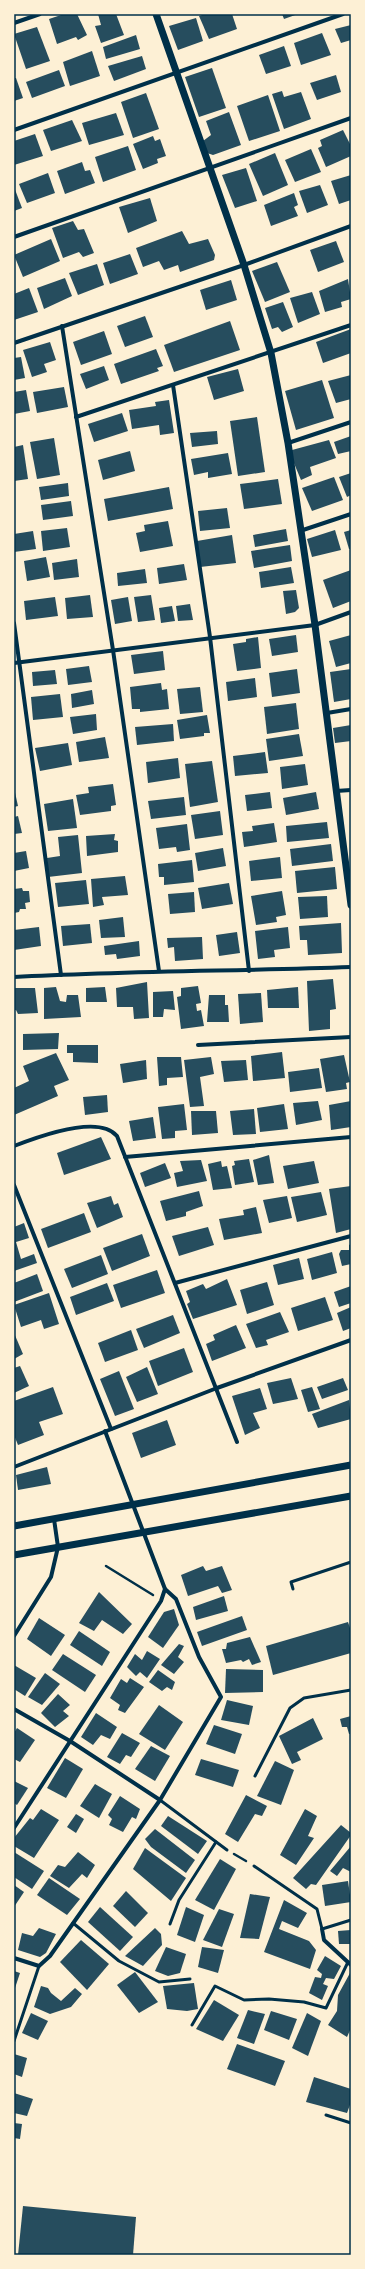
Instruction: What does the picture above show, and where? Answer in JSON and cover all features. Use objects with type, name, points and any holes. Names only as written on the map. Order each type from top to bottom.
[{"type":"street","points":[[14,23],[40,14]]},
{"type":"street","points":[[156,14],[244,265],[271,353],[288,444],[315,625],[351,905]]},
{"type":"street","points":[[14,130],[343,14]]},
{"type":"street","points":[[14,237],[351,118]]},
{"type":"street","points":[[14,343],[244,265],[351,226]]},
{"type":"street","points":[[76,417],[351,325]]},
{"type":"street","points":[[62,326],[113,650],[159,971]]},
{"type":"street","points":[[173,385],[210,637],[250,971]]},
{"type":"street","points":[[288,444],[351,422]]},
{"type":"street","points":[[300,531],[351,514]]},
{"type":"street","points":[[16,663],[210,637],[315,625],[351,612]]},
{"type":"street","points":[[14,623],[16,663],[61,975]]},
{"type":"street","points":[[327,713],[351,710]]},
{"type":"street","points":[[336,791],[351,790]]},
{"type":"street","points":[[14,977],[159,971],[250,971],[351,967]]},
{"type":"street","points":[[198,1045],[351,1038]]},
{"type":"street","points":[[14,1146],[39,1137],[75,1128],[105,1127],[112,1130],[117,1136],[237,1442]]},
{"type":"street","points":[[125,1157],[351,1137]]},
{"type":"street","points":[[14,1185],[111,1429]]},
{"type":"street","points":[[175,1283],[351,1236]]},
{"type":"street","points":[[14,1467],[217,1388],[351,1340]]},
{"type":"street","points":[[14,1958],[39,1966],[50,1956],[160,1800],[220,1698],[199,1657],[176,1599],[165,1589],[119,1470],[106,1431]]},
{"type":"street","points":[[14,1526],[351,1465]]},
{"type":"street","points":[[14,1555],[351,1496]]},
{"type":"street","points":[[14,1636],[51,1577],[58,1547],[54,1519]]},
{"type":"street","points":[[14,1828],[161,1601],[165,1589]]},
{"type":"street","points":[[14,1709],[70,1741],[160,1800]]},
{"type":"street","points":[[322,1929],[324,1940],[350,1963]]},
{"type":"lane","points":[[294,1589],[291,1582],[351,1562]]},
{"type":"lane","points":[[255,1776],[290,1708],[304,1698],[351,1690]]},
{"type":"lane","points":[[160,1800],[227,1850]]},
{"type":"lane","points":[[170,1924],[179,1900],[216,1842]]},
{"type":"lane","points":[[254,1866],[317,1909],[322,1929],[351,1920]]},
{"type":"lane","points":[[73,1923],[120,1961],[159,1982],[190,1979]]},
{"type":"lane","points":[[192,2025],[215,1986],[244,2000],[269,1999],[304,2002],[326,2008],[350,1963]]},
{"type":"lane","points":[[14,2041],[39,1966]]},
{"type":"lane","points":[[326,2115],[351,2123]]},
{"type":"path","points":[[106,1566],[154,1596]]},
{"type":"path","points":[[227,1850],[254,1866]]},
{"type":"building","points":[[64,14],[77,14],[87,35],[78,40],[76,37],[57,44],[49,19]]},
{"type":"building","points":[[98,14],[116,14],[124,35],[101,43],[95,26],[101,25]]},
{"type":"building","points":[[205,14],[232,14],[237,29],[209,39],[199,16]]},
{"type":"building","points":[[282,14],[298,14],[284,19]]},
{"type":"building","points":[[196,18],[203,41],[178,50],[169,26]]},
{"type":"building","points":[[351,25],[351,40],[341,43],[335,29]]},
{"type":"building","points":[[37,27],[50,61],[26,69],[14,34]]},
{"type":"building","points":[[322,33],[331,55],[301,65],[294,43]]},
{"type":"building","points":[[136,35],[140,49],[106,59],[103,47]]},
{"type":"building","points":[[284,46],[291,66],[266,74],[259,55]]},
{"type":"building","points":[[92,51],[100,76],[70,86],[63,62]]},
{"type":"building","points":[[142,56],[146,69],[114,81],[108,66]]},
{"type":"building","points":[[212,68],[226,108],[199,117],[185,77]]},
{"type":"building","points":[[59,70],[65,86],[32,98],[26,82]]},
{"type":"building","points":[[336,75],[341,92],[317,100],[310,83]]},
{"type":"building","points":[[14,78],[16,78],[23,98],[14,101]]},
{"type":"building","points":[[282,91],[284,97],[301,92],[311,119],[284,129],[272,94]]},
{"type":"building","points":[[146,93],[159,129],[133,138],[121,102]]},
{"type":"building","points":[[268,95],[280,131],[249,141],[237,106]]},
{"type":"building","points":[[229,112],[241,145],[213,155],[207,153],[203,141],[211,135],[206,121]]},
{"type":"building","points":[[116,113],[124,135],[89,145],[82,123]]},
{"type":"building","points":[[72,120],[82,141],[51,151],[43,130]]},
{"type":"building","points":[[343,130],[351,146],[351,156],[326,167],[318,148],[322,146],[320,140]]},
{"type":"building","points":[[35,134],[43,156],[14,165],[14,141]]},
{"type":"building","points":[[153,136],[155,141],[160,139],[166,156],[157,159],[158,163],[143,169],[133,144]]},
{"type":"building","points":[[128,146],[136,170],[103,182],[95,157]]},
{"type":"building","points":[[311,149],[321,172],[295,182],[285,160]]},
{"type":"building","points":[[275,153],[288,185],[263,196],[249,164]]},
{"type":"building","points":[[82,162],[85,171],[90,170],[95,183],[65,194],[57,171]]},
{"type":"building","points":[[246,168],[257,201],[235,208],[222,175]]},
{"type":"building","points":[[48,173],[55,193],[27,203],[19,184]]},
{"type":"building","points":[[351,175],[351,200],[339,204],[331,181]]},
{"type":"building","points":[[320,185],[328,205],[307,213],[299,191]]},
{"type":"building","points":[[14,187],[22,208],[14,211]]},
{"type":"building","points":[[294,193],[298,205],[294,207],[298,216],[271,226],[264,205]]},
{"type":"building","points":[[150,198],[157,221],[128,233],[119,207]]},
{"type":"building","points":[[73,221],[78,230],[84,229],[94,253],[83,257],[79,252],[63,258],[52,228]]},
{"type":"building","points":[[182,231],[189,244],[208,239],[215,255],[214,260],[180,272],[178,265],[164,270],[159,261],[143,267],[136,248]]},
{"type":"building","points":[[51,239],[60,261],[23,277],[14,255]]},
{"type":"building","points":[[336,241],[344,262],[318,272],[310,250]]},
{"type":"building","points":[[130,254],[138,274],[110,284],[103,263]]},
{"type":"building","points":[[277,262],[290,292],[265,302],[252,271]]},
{"type":"building","points":[[97,264],[104,285],[78,295],[69,273]]},
{"type":"building","points":[[65,278],[72,296],[44,309],[37,288]]},
{"type":"building","points":[[348,279],[351,299],[341,302],[342,307],[325,312],[319,291]]},
{"type":"building","points":[[231,280],[237,300],[206,310],[200,290]]},
{"type":"building","points":[[29,288],[38,312],[14,320],[14,294]]},
{"type":"building","points":[[312,292],[320,314],[298,323],[290,298]]},
{"type":"building","points":[[283,302],[293,327],[282,332],[278,327],[272,329],[265,308]]},
{"type":"building","points":[[145,316],[153,337],[125,347],[117,326]]},
{"type":"building","points":[[230,321],[240,350],[174,372],[164,345]]},
{"type":"building","points":[[351,329],[351,353],[323,363],[316,342]]},
{"type":"building","points":[[104,331],[112,354],[81,365],[73,342]]},
{"type":"building","points":[[50,342],[56,360],[44,364],[47,372],[32,377],[23,350]]},
{"type":"building","points":[[156,349],[163,366],[157,368],[159,371],[121,384],[114,364]]},
{"type":"building","points":[[21,357],[25,378],[14,380],[14,358]]},
{"type":"building","points":[[104,366],[109,380],[86,389],[80,374]]},
{"type":"building","points":[[238,369],[244,391],[214,400],[207,377]]},
{"type":"building","points":[[351,375],[351,399],[336,403],[328,381]]},
{"type":"building","points":[[322,380],[334,418],[296,430],[285,391]]},
{"type":"building","points":[[64,387],[68,407],[37,413],[33,392]]},
{"type":"building","points":[[26,390],[30,411],[14,414],[14,392]]},
{"type":"building","points":[[169,400],[174,433],[160,435],[159,425],[132,429],[129,410],[156,406],[155,402]]},
{"type":"building","points":[[122,413],[128,431],[94,442],[88,424]]},
{"type":"building","points":[[257,417],[265,472],[238,476],[230,421]]},
{"type":"building","points":[[217,431],[218,444],[192,447],[190,433]]},
{"type":"building","points":[[351,436],[351,451],[338,454],[334,442]]},
{"type":"building","points":[[54,438],[60,475],[37,479],[30,442]]},
{"type":"building","points":[[329,440],[336,458],[310,467],[312,475],[301,480],[291,456],[292,450]]},
{"type":"building","points":[[23,445],[28,479],[14,481],[14,447]]},
{"type":"building","points":[[130,451],[135,471],[103,480],[98,460]]},
{"type":"building","points":[[228,453],[232,474],[208,478],[208,472],[194,475],[191,459]]},
{"type":"building","points":[[351,473],[351,495],[347,497],[339,477]]},
{"type":"building","points":[[334,477],[343,500],[312,511],[302,488]]},
{"type":"building","points":[[278,479],[282,504],[244,509],[240,484]]},
{"type":"building","points":[[68,483],[69,496],[41,500],[39,487]]},
{"type":"building","points":[[169,487],[173,509],[108,521],[104,499]]},
{"type":"building","points":[[71,501],[73,516],[43,520],[41,505]]},
{"type":"building","points":[[227,508],[230,528],[200,531],[198,511]]},
{"type":"building","points":[[168,521],[173,546],[140,552],[136,533],[145,531],[144,525]]},
{"type":"building","points":[[67,528],[70,547],[43,551],[41,531]]},
{"type":"building","points":[[286,529],[288,541],[255,547],[253,535]]},
{"type":"building","points":[[335,530],[341,550],[312,557],[307,539]]},
{"type":"building","points":[[351,530],[351,549],[349,549],[344,532]]},
{"type":"building","points":[[33,531],[36,549],[14,552],[14,534]]},
{"type":"building","points":[[232,535],[236,563],[200,567],[197,541]]},
{"type":"building","points":[[290,545],[292,561],[254,568],[251,551]]},
{"type":"building","points":[[46,557],[50,577],[27,581],[24,561]]},
{"type":"building","points":[[77,559],[79,577],[54,580],[52,563]]},
{"type":"building","points":[[184,564],[187,580],[159,584],[157,568]]},
{"type":"building","points":[[291,567],[294,583],[261,588],[259,572]]},
{"type":"building","points":[[145,569],[147,583],[118,586],[117,573]]},
{"type":"building","points":[[351,570],[351,601],[333,608],[323,580]]},
{"type":"building","points":[[296,590],[299,608],[295,612],[286,614],[283,591]]},
{"type":"building","points":[[90,595],[93,617],[67,619],[65,598]]},
{"type":"building","points":[[151,595],[155,620],[138,622],[134,597]]},
{"type":"building","points":[[55,597],[58,616],[26,620],[24,601]]},
{"type":"building","points":[[128,597],[132,621],[115,624],[111,600]]},
{"type":"building","points":[[190,604],[193,620],[178,621],[176,606]]},
{"type":"building","points":[[172,606],[175,621],[161,623],[159,608]]},
{"type":"building","points":[[296,635],[298,652],[272,656],[269,639]]},
{"type":"building","points":[[351,635],[351,663],[336,667],[329,641]]},
{"type":"building","points":[[258,637],[261,668],[237,671],[233,644],[246,642],[246,639]]},
{"type":"building","points":[[163,651],[165,670],[134,674],[131,655]]},
{"type":"building","points":[[89,666],[92,682],[68,685],[66,669]]},
{"type":"building","points":[[297,669],[300,693],[272,697],[269,673]]},
{"type":"building","points":[[351,669],[351,699],[334,702],[330,672]]},
{"type":"building","points":[[55,670],[57,684],[33,686],[32,672]]},
{"type":"building","points":[[255,678],[257,697],[228,701],[226,682]]},
{"type":"building","points":[[161,683],[162,690],[167,689],[169,709],[140,712],[140,709],[132,709],[130,687]]},
{"type":"building","points":[[200,687],[203,712],[180,714],[177,689]]},
{"type":"building","points":[[92,690],[94,704],[72,708],[71,694]]},
{"type":"building","points":[[60,694],[63,717],[33,720],[31,697]]},
{"type":"building","points":[[296,703],[299,729],[267,734],[264,707]]},
{"type":"building","points":[[96,714],[97,730],[73,734],[70,717]]},
{"type":"building","points":[[207,715],[210,733],[204,733],[204,736],[180,739],[177,720]]},
{"type":"building","points":[[173,724],[174,741],[137,745],[135,727]]},
{"type":"building","points":[[351,725],[351,741],[335,743],[333,728]]},
{"type":"building","points":[[299,734],[303,756],[269,761],[266,739]]},
{"type":"building","points":[[105,737],[109,758],[79,762],[76,742]]},
{"type":"building","points":[[68,743],[72,765],[40,771],[35,748]]},
{"type":"building","points":[[265,752],[268,773],[235,776],[233,756]]},
{"type":"building","points":[[178,758],[180,778],[148,783],[146,762]]},
{"type":"building","points":[[212,761],[218,802],[190,807],[185,764]]},
{"type":"building","points":[[305,764],[308,785],[282,789],[280,767]]},
{"type":"building","points":[[113,784],[116,805],[111,806],[111,811],[80,815],[76,795],[89,793],[88,787]]},
{"type":"building","points":[[14,788],[18,806],[14,807]]},
{"type":"building","points":[[270,792],[272,808],[247,811],[245,795]]},
{"type":"building","points":[[316,792],[319,809],[286,815],[283,798]]},
{"type":"building","points":[[184,797],[186,815],[151,819],[148,801]]},
{"type":"building","points":[[73,799],[77,828],[48,831],[44,804]]},
{"type":"building","points":[[220,811],[223,835],[195,839],[191,815]]},
{"type":"building","points":[[18,816],[22,833],[14,834],[14,817]]},
{"type":"building","points":[[327,822],[329,838],[287,842],[286,826]]},
{"type":"building","points":[[274,823],[277,842],[244,847],[242,832],[253,831],[252,826]]},
{"type":"building","points":[[187,824],[190,850],[177,852],[176,847],[159,849],[156,828]]},
{"type":"building","points":[[115,834],[114,840],[118,841],[118,852],[87,856],[86,836]]},
{"type":"building","points":[[78,835],[82,873],[48,877],[47,858],[60,856],[58,837]]},
{"type":"building","points":[[331,844],[333,861],[292,866],[290,849]]},
{"type":"building","points":[[223,848],[226,866],[198,871],[195,853]]},
{"type":"building","points":[[26,851],[29,868],[14,871],[14,853]]},
{"type":"building","points":[[280,857],[282,878],[251,881],[249,861]]},
{"type":"building","points":[[192,860],[194,882],[164,885],[164,877],[159,877],[158,864]]},
{"type":"building","points":[[335,867],[337,889],[297,893],[295,871]]},
{"type":"building","points":[[125,876],[128,895],[102,897],[104,905],[93,907],[91,879]]},
{"type":"building","points":[[86,880],[89,904],[58,907],[55,883]]},
{"type":"building","points":[[229,883],[233,904],[202,909],[198,888]]},
{"type":"building","points":[[22,888],[23,891],[29,891],[30,902],[25,903],[26,909],[20,909],[19,912],[14,913],[14,889]]},
{"type":"building","points":[[282,891],[286,915],[276,917],[277,922],[256,925],[251,896]]},
{"type":"building","points":[[194,892],[195,912],[170,914],[168,894]]},
{"type":"building","points":[[327,896],[328,917],[300,919],[298,897]]},
{"type":"building","points":[[123,917],[125,937],[101,938],[99,920]]},
{"type":"building","points":[[341,923],[342,953],[308,955],[307,940],[300,940],[299,926]]},
{"type":"building","points":[[90,924],[92,943],[63,946],[61,926]]},
{"type":"building","points":[[39,927],[41,946],[14,950],[14,930]]},
{"type":"building","points":[[288,927],[290,948],[274,950],[275,957],[258,959],[255,931]]},
{"type":"building","points":[[237,932],[240,953],[219,956],[216,935]]},
{"type":"building","points":[[202,937],[203,959],[175,961],[174,947],[168,948],[167,938]]},
{"type":"building","points":[[139,941],[140,956],[117,959],[116,954],[105,955],[104,946]]},
{"type":"building","points":[[333,979],[336,1009],[330,1010],[330,1029],[309,1031],[307,981]]},
{"type":"building","points":[[147,982],[149,1018],[134,1019],[133,1007],[117,1007],[116,988]]},
{"type":"building","points":[[198,986],[201,1003],[196,1004],[197,1011],[201,1010],[204,1026],[181,1029],[177,997],[181,996],[181,988]]},
{"type":"building","points":[[56,987],[60,1001],[66,1002],[67,995],[78,995],[81,1017],[44,1019],[44,988]]},
{"type":"building","points":[[105,987],[107,1002],[86,1002],[86,988]]},
{"type":"building","points":[[298,987],[299,1008],[268,1008],[267,990]]},
{"type":"building","points":[[14,988],[35,988],[38,1013],[18,1014],[16,1010],[14,1010]]},
{"type":"building","points":[[173,991],[175,1010],[164,1009],[163,1017],[153,1017],[153,992]]},
{"type":"building","points":[[261,993],[263,1022],[240,1024],[238,994]]},
{"type":"building","points":[[209,995],[225,995],[225,1005],[228,1005],[229,1022],[207,1022]]},
{"type":"building","points":[[59,1033],[58,1049],[23,1050],[23,1034]]},
{"type":"building","points":[[67,1045],[98,1045],[98,1063],[73,1062],[73,1053],[67,1053]]},
{"type":"building","points":[[282,1052],[285,1078],[253,1081],[251,1056]]},
{"type":"building","points":[[56,1053],[69,1080],[54,1086],[58,1096],[14,1115],[14,1088],[29,1081],[23,1066]]},
{"type":"building","points":[[344,1055],[350,1082],[346,1083],[347,1089],[326,1092],[320,1059]]},
{"type":"building","points":[[157,1057],[181,1057],[183,1077],[167,1078],[167,1085],[159,1086]]},
{"type":"building","points":[[211,1057],[214,1074],[200,1077],[204,1106],[190,1107],[184,1060]]},
{"type":"building","points":[[146,1060],[147,1079],[123,1083],[120,1064]]},
{"type":"building","points":[[246,1060],[248,1080],[224,1082],[221,1061]]},
{"type":"building","points":[[319,1068],[322,1088],[290,1092],[288,1072]]},
{"type":"building","points":[[107,1095],[108,1112],[85,1115],[83,1097]]},
{"type":"building","points":[[318,1101],[322,1120],[296,1125],[293,1103]]},
{"type":"building","points":[[351,1101],[351,1127],[331,1130],[329,1105]]},
{"type":"building","points":[[184,1104],[187,1130],[175,1131],[175,1138],[162,1139],[158,1107]]},
{"type":"building","points":[[284,1104],[288,1129],[260,1132],[257,1108]]},
{"type":"building","points":[[254,1109],[256,1134],[233,1135],[230,1111]]},
{"type":"building","points":[[191,1111],[216,1111],[218,1133],[192,1135]]},
{"type":"building","points":[[153,1117],[156,1138],[133,1141],[129,1121]]},
{"type":"building","points":[[101,1137],[111,1159],[64,1175],[57,1153]]},
{"type":"building","points":[[269,1155],[274,1183],[258,1185],[253,1160]]},
{"type":"building","points":[[249,1159],[254,1182],[235,1185],[232,1166],[235,1165],[234,1161]]},
{"type":"building","points":[[201,1160],[207,1181],[177,1187],[174,1173],[183,1171],[180,1161]]},
{"type":"building","points":[[221,1161],[222,1167],[227,1166],[232,1188],[213,1190],[208,1164]]},
{"type":"building","points":[[314,1161],[319,1183],[288,1189],[283,1166]]},
{"type":"building","points":[[165,1163],[171,1178],[145,1187],[140,1173]]},
{"type":"building","points":[[351,1186],[351,1229],[336,1233],[329,1189]]},
{"type":"building","points":[[199,1191],[203,1206],[186,1212],[186,1216],[166,1221],[160,1201]]},
{"type":"building","points":[[321,1192],[327,1215],[297,1222],[291,1197]]},
{"type":"building","points":[[111,1196],[114,1205],[118,1203],[123,1217],[97,1228],[87,1203]]},
{"type":"building","points":[[287,1196],[292,1218],[269,1223],[263,1200]]},
{"type":"building","points":[[256,1207],[262,1233],[224,1240],[219,1219],[244,1215],[243,1210]]},
{"type":"building","points":[[84,1213],[91,1232],[48,1248],[41,1229]]},
{"type":"building","points":[[24,1223],[29,1238],[16,1242],[21,1259],[34,1254],[37,1263],[14,1271],[14,1227]]},
{"type":"building","points":[[208,1227],[214,1245],[179,1256],[172,1236]]},
{"type":"building","points":[[142,1234],[150,1256],[112,1271],[103,1248]]},
{"type":"building","points":[[351,1244],[351,1264],[342,1266],[339,1254],[341,1250],[349,1250],[349,1245]]},
{"type":"building","points":[[332,1252],[337,1273],[312,1280],[307,1259]]},
{"type":"building","points":[[101,1255],[108,1274],[72,1288],[64,1269]]},
{"type":"building","points":[[299,1258],[304,1279],[278,1285],[273,1265]]},
{"type":"building","points":[[157,1270],[165,1293],[121,1308],[113,1285]]},
{"type":"building","points":[[37,1274],[43,1291],[14,1302],[14,1283]]},
{"type":"building","points":[[227,1279],[237,1305],[193,1319],[187,1304],[190,1302],[186,1291],[203,1284],[206,1289]]},
{"type":"building","points":[[267,1282],[274,1305],[247,1314],[240,1290]]},
{"type":"building","points":[[107,1283],[114,1301],[76,1315],[70,1297]]},
{"type":"building","points":[[351,1286],[351,1303],[339,1307],[334,1292]]},
{"type":"building","points":[[49,1293],[59,1324],[44,1329],[41,1320],[21,1327],[14,1305]]},
{"type":"building","points":[[325,1297],[333,1320],[298,1331],[291,1308]]},
{"type":"building","points":[[351,1307],[351,1328],[343,1331],[337,1313]]},
{"type":"building","points":[[280,1312],[289,1332],[266,1340],[268,1345],[256,1348],[246,1324]]},
{"type":"building","points":[[173,1315],[180,1333],[144,1348],[136,1329]]},
{"type":"building","points":[[236,1325],[246,1348],[212,1361],[206,1344],[215,1340],[213,1335]]},
{"type":"building","points":[[131,1330],[138,1350],[105,1362],[98,1343]]},
{"type":"building","points":[[14,1333],[23,1354],[14,1359]]},
{"type":"building","points":[[184,1348],[193,1372],[158,1386],[149,1361]]},
{"type":"building","points":[[20,1366],[29,1386],[14,1393],[14,1368]]},
{"type":"building","points":[[147,1367],[158,1394],[137,1402],[126,1377]]},
{"type":"building","points":[[119,1371],[134,1409],[115,1416],[100,1379]]},
{"type":"building","points":[[291,1378],[298,1399],[273,1404],[267,1383]]},
{"type":"building","points":[[343,1378],[348,1390],[322,1399],[317,1387]]},
{"type":"building","points":[[53,1387],[63,1414],[39,1422],[44,1435],[18,1445],[14,1435],[14,1401]]},
{"type":"building","points":[[312,1387],[320,1409],[308,1412],[301,1390]]},
{"type":"building","points":[[260,1388],[267,1409],[253,1413],[260,1428],[245,1435],[232,1396]]},
{"type":"building","points":[[349,1400],[351,1419],[318,1428],[312,1414]]},
{"type":"building","points":[[167,1420],[176,1445],[141,1458],[132,1433]]},
{"type":"building","points":[[47,1467],[51,1484],[18,1490],[16,1475]]},
{"type":"building","points":[[203,1566],[206,1571],[222,1566],[232,1590],[222,1593],[218,1586],[188,1596],[181,1575]]},
{"type":"building","points":[[99,1592],[132,1624],[123,1634],[102,1620],[94,1631],[79,1623]]},
{"type":"building","points":[[224,1596],[228,1611],[196,1620],[193,1607]]},
{"type":"building","points":[[174,1609],[179,1625],[163,1648],[148,1637],[164,1612]]},
{"type":"building","points":[[242,1616],[247,1630],[202,1646],[197,1632]]},
{"type":"building","points":[[39,1618],[65,1635],[51,1656],[27,1639]]},
{"type":"building","points":[[348,1622],[351,1631],[351,1653],[273,1675],[266,1646]]},
{"type":"building","points":[[79,1631],[110,1652],[102,1666],[70,1645]]},
{"type":"building","points":[[250,1637],[261,1662],[252,1665],[249,1659],[243,1662],[241,1660],[226,1663],[222,1649],[226,1649],[227,1643]]},
{"type":"building","points":[[179,1644],[184,1646],[178,1657],[184,1662],[174,1674],[161,1665]]},
{"type":"building","points":[[147,1651],[160,1659],[147,1678],[140,1672],[136,1676],[127,1667],[135,1654],[142,1660]]},
{"type":"building","points":[[63,1654],[96,1675],[85,1692],[52,1670]]},
{"type":"building","points":[[14,1665],[36,1678],[25,1696],[14,1689]]},
{"type":"building","points":[[226,1669],[263,1670],[263,1692],[225,1693]]},
{"type":"building","points":[[158,1670],[175,1682],[172,1690],[167,1687],[162,1691],[149,1682]]},
{"type":"building","points":[[45,1673],[60,1684],[42,1705],[28,1697]]},
{"type":"building","points":[[130,1678],[144,1687],[125,1713],[118,1710],[120,1705],[110,1698],[121,1679],[127,1683]]},
{"type":"building","points":[[58,1694],[70,1705],[63,1711],[69,1716],[55,1727],[41,1713]]},
{"type":"building","points":[[227,1700],[253,1706],[249,1725],[221,1720]]},
{"type":"building","points":[[159,1705],[183,1722],[165,1750],[139,1734]]},
{"type":"building","points":[[96,1713],[117,1727],[110,1739],[101,1735],[93,1745],[81,1737]]},
{"type":"building","points":[[351,1716],[351,1734],[349,1734],[347,1727],[342,1727],[340,1719]]},
{"type":"building","points":[[313,1718],[323,1739],[297,1752],[301,1760],[292,1764],[279,1736]]},
{"type":"building","points":[[214,1725],[242,1734],[235,1754],[206,1744]]},
{"type":"building","points":[[17,1728],[35,1740],[20,1762],[14,1759],[14,1733]]},
{"type":"building","points":[[122,1733],[140,1743],[131,1757],[126,1755],[120,1764],[107,1757]]},
{"type":"building","points":[[151,1746],[170,1756],[155,1781],[135,1769]]},
{"type":"building","points":[[65,1758],[83,1769],[66,1798],[47,1788]]},
{"type":"building","points":[[201,1759],[239,1770],[233,1787],[195,1775]]},
{"type":"building","points":[[275,1761],[294,1770],[281,1805],[257,1796]]},
{"type":"building","points":[[14,1781],[28,1788],[17,1805],[14,1803]]},
{"type":"building","points":[[95,1784],[112,1794],[99,1818],[80,1806]]},
{"type":"building","points":[[246,1795],[267,1806],[262,1816],[255,1814],[238,1842],[225,1834]]},
{"type":"building","points":[[120,1796],[140,1809],[136,1819],[132,1817],[123,1832],[109,1825],[112,1819],[108,1815]]},
{"type":"building","points":[[41,1809],[59,1820],[34,1858],[14,1846],[14,1838],[30,1818],[33,1820]]},
{"type":"building","points":[[305,1809],[317,1816],[308,1836],[314,1838],[296,1865],[280,1855]]},
{"type":"building","points":[[76,1814],[84,1819],[76,1833],[67,1827]]},
{"type":"building","points":[[168,1816],[207,1841],[198,1854],[161,1826]]},
{"type":"building","points":[[341,1825],[351,1833],[351,1835],[316,1885],[311,1884],[306,1889],[293,1878]]},
{"type":"building","points":[[155,1829],[195,1860],[186,1873],[151,1847],[145,1839]]},
{"type":"building","points":[[351,1846],[351,1872],[343,1868],[337,1876],[330,1871]]},
{"type":"building","points":[[145,1848],[186,1878],[171,1901],[133,1869]]},
{"type":"building","points":[[14,1852],[44,1871],[32,1889],[14,1877]]},
{"type":"building","points":[[78,1852],[95,1865],[87,1878],[82,1874],[69,1888],[50,1876],[58,1865],[65,1867]]},
{"type":"building","points":[[220,1859],[236,1869],[214,1910],[195,1900]]},
{"type":"building","points":[[49,1878],[80,1899],[67,1915],[37,1895]]},
{"type":"building","points":[[348,1881],[351,1902],[325,1906],[322,1885]]},
{"type":"building","points":[[14,1885],[24,1892],[14,1907]]},
{"type":"building","points":[[126,1891],[148,1913],[135,1927],[113,1906]]},
{"type":"building","points":[[250,1894],[270,1897],[259,1939],[240,1938]]},
{"type":"building","points":[[284,1900],[307,1913],[298,1928],[282,1921],[279,1929],[309,1941],[316,1950],[310,1969],[264,1952]]},
{"type":"building","points":[[100,1907],[133,1937],[120,1951],[88,1922]]},
{"type":"building","points":[[186,1907],[204,1915],[195,1942],[177,1935]]},
{"type":"building","points":[[219,1909],[234,1914],[222,1947],[203,1940]]},
{"type":"building","points":[[39,1928],[56,1934],[46,1953],[40,1957],[18,1950],[22,1933],[33,1936]]},
{"type":"building","points":[[155,1928],[161,1934],[162,1945],[143,1966],[125,1956]]},
{"type":"building","points":[[351,1930],[351,1944],[339,1944],[338,1931]]},
{"type":"building","points":[[81,1940],[109,1964],[87,1990],[60,1962]]},
{"type":"building","points":[[166,1947],[186,1954],[180,1973],[168,1976],[155,1971]]},
{"type":"building","points":[[202,1947],[224,1950],[218,1973],[198,1967]]},
{"type":"building","points":[[325,1956],[341,1966],[334,1979],[326,1978],[323,1984],[328,1986],[322,2000],[309,1993],[315,1977],[321,1978],[322,1974],[317,1970]]},
{"type":"building","points":[[14,1971],[20,1973],[14,1991]]},
{"type":"building","points":[[135,1972],[158,2002],[139,2013],[117,1985]]},
{"type":"building","points":[[350,1973],[351,2028],[347,2037],[328,2025],[337,2011],[338,1995]]},
{"type":"building","points":[[194,1983],[198,2009],[187,2011],[167,2009],[163,1986]]},
{"type":"building","points":[[41,1986],[48,1988],[51,1993],[61,2001],[75,1988],[82,1994],[71,2007],[50,2014],[34,2007]]},
{"type":"building","points":[[214,2000],[239,2015],[223,2041],[196,2029]]},
{"type":"building","points":[[248,2010],[265,2014],[254,2044],[237,2038]]},
{"type":"building","points":[[271,2011],[297,2019],[289,2040],[264,2030]]},
{"type":"building","points":[[31,2013],[48,2021],[38,2040],[22,2033]]},
{"type":"building","points":[[307,2013],[321,2021],[308,2056],[292,2048]]},
{"type":"building","points":[[237,2044],[285,2061],[275,2086],[227,2069]]},
{"type":"building","points":[[14,2054],[27,2058],[22,2077],[14,2074]]},
{"type":"building","points":[[314,2077],[351,2089],[351,2102],[347,2113],[306,2102]]},
{"type":"building","points":[[14,2093],[33,2099],[27,2116],[14,2113]]},
{"type":"building","points":[[14,2123],[22,2124],[20,2139],[14,2138]]},
{"type":"building","points":[[23,2206],[136,2217],[133,2255],[18,2255]]}]
